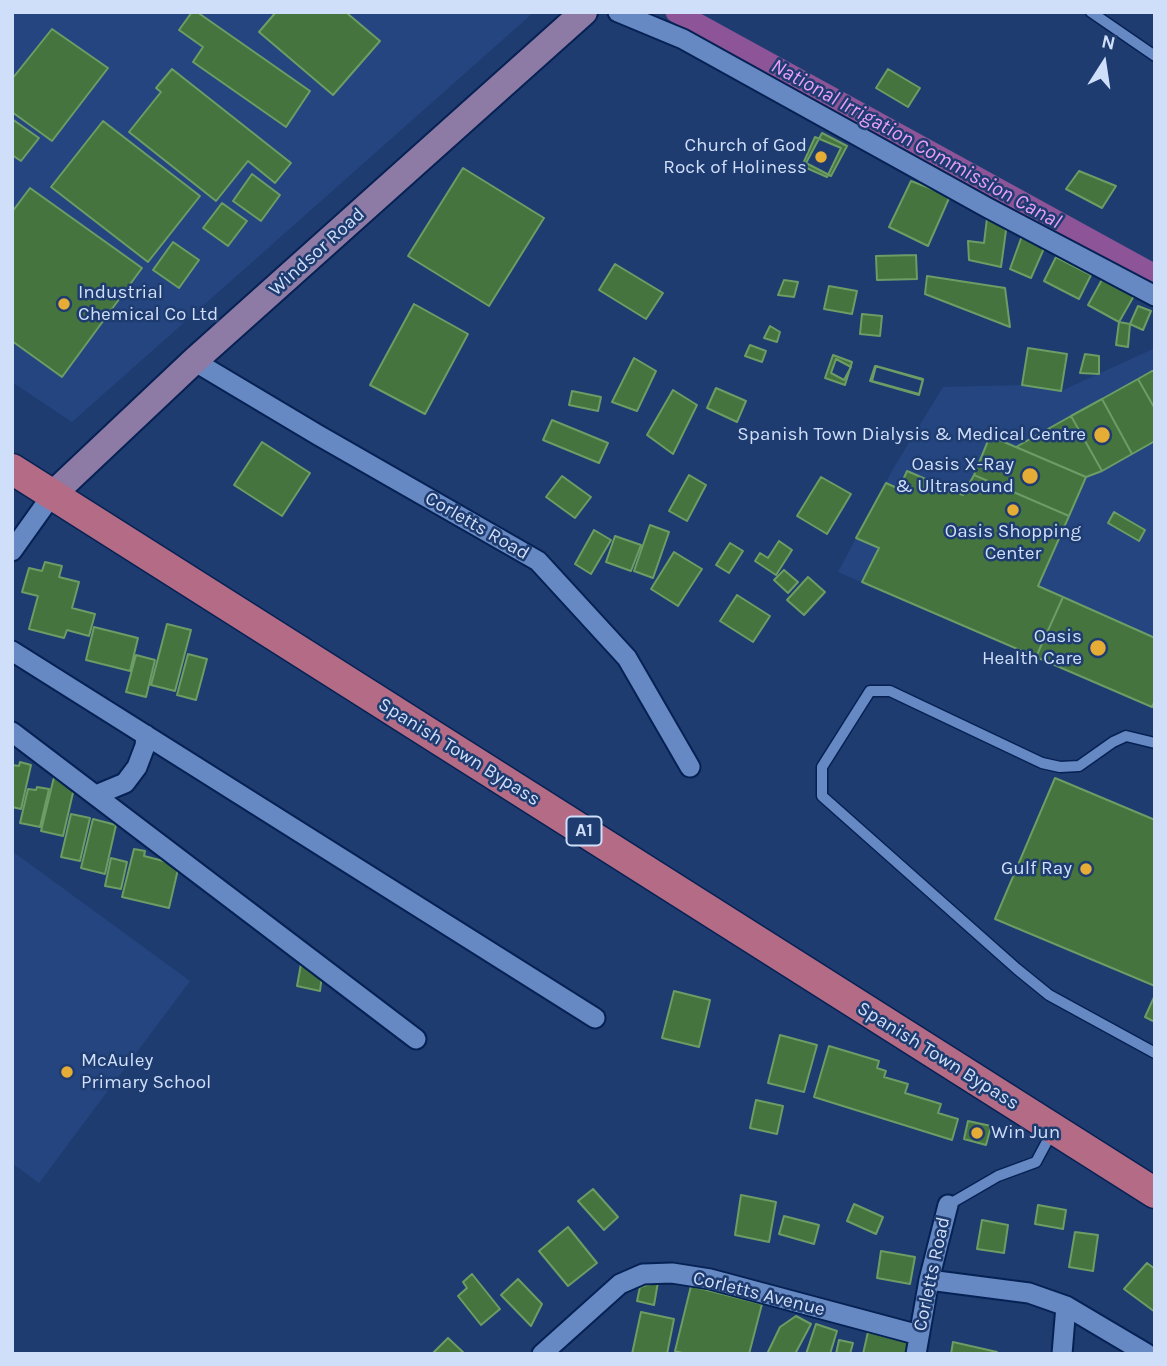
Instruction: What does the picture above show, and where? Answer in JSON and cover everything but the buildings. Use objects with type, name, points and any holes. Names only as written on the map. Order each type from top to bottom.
[{"type":"main road","name":"Windsor Road","points":[[52,495],[194,362],[584,12]]},
{"type":"main road","name":"Spanish Town Bypass","points":[[12,469],[1155,1193]]},
{"type":"street","points":[[618,12],[683,39],[976,201],[1155,296]]},
{"type":"street","name":"Corletts Road","points":[[194,362],[538,561],[627,658],[690,767]]},
{"type":"street","points":[[12,551],[52,495]]},
{"type":"street","points":[[12,651],[595,1018]]},
{"type":"street","points":[[12,732],[416,1039]]},
{"type":"street","points":[[96,795],[125,783],[137,767],[146,735]]},
{"type":"street","name":"Corletts Road","points":[[917,1344],[929,1280],[948,1206]]},
{"type":"street","name":"Corletts Avenue","points":[[542,1354],[620,1284],[643,1274],[672,1273],[710,1279],[917,1344]]},
{"type":"street","points":[[929,1280],[1029,1293],[1066,1306],[1147,1354]]},
{"type":"street","points":[[1062,1354],[1066,1306]]},
{"type":"lane","points":[[1091,12],[1155,56]]},
{"type":"lane","points":[[1155,743],[1126,736],[1079,766],[1060,767],[1042,763],[890,691],[870,691],[822,767],[822,796],[1049,995],[1155,1053]]},
{"type":"lane","name":"Corletts Road","points":[[948,1206],[998,1176],[1036,1162],[1053,1129]]},
{"type":"shaded area","points":[[12,12],[534,12],[72,422],[12,382]]},
{"type":"shaded area","name":"Oasis Shopping Center","points":[[1155,348],[1155,709],[838,572],[893,469],[943,387],[1022,385],[1061,391]]},
{"type":"shaded area","name":"McAuley Primary School","points":[[12,851],[190,981],[39,1183],[12,1163]]},
{"type":"waterway","name":"National Irrigation Commission Canal","points":[[676,12],[1155,275]]},
{"type":"place","name":"Church of God Rock of Holiness","points":[[821,157]]},
{"type":"place","name":"Industrial Chemical Co Ltd","points":[[64,304]]},
{"type":"place","name":"Spanish Town Dialysis & Medical Centre","points":[[1102,435]]},
{"type":"place","name":"Oasis X-Ray & Ultrasound","points":[[1030,476]]},
{"type":"place","name":"Oasis Shopping Center","points":[[1013,510]]},
{"type":"place","name":"Oasis Health Care","points":[[1098,648]]},
{"type":"place","name":"Gulf Ray","points":[[1086,869]]},
{"type":"place","name":"McAuley Primary School","points":[[67,1072]]},
{"type":"place","name":"Win Jun","points":[[977,1133]]}]
